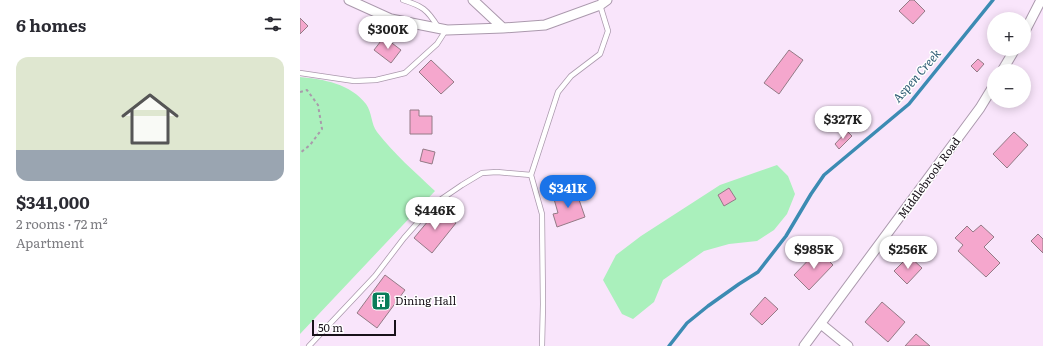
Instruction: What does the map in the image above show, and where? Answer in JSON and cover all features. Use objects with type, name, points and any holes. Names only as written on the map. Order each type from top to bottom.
[{"type":"street","points":[[349,0],[391,19],[442,29],[503,28],[545,25],[604,2]]},
{"type":"street","points":[[473,0],[503,28]]},
{"type":"street","points":[[1031,19],[1041,0]]},
{"type":"street","name":"Middlebrook Road","points":[[804,346],[987,96]]},
{"type":"street","points":[[821,324],[848,346]]},
{"type":"lane","points":[[300,73],[354,81],[376,80],[405,73],[437,44],[442,29],[424,8],[403,0]]},
{"type":"lane","points":[[542,346],[542,214],[531,175],[558,92],[571,76],[600,54],[608,31],[604,2]]},
{"type":"lane","points":[[309,346],[375,276],[404,238],[440,200],[482,173],[497,172],[531,175]]},
{"type":"path","points":[[300,92],[307,90],[318,105],[322,129],[310,145],[300,153]]},
{"type":"green space","points":[[300,77],[327,81],[345,87],[360,97],[368,107],[377,132],[435,191],[300,334]]},
{"type":"green space","points":[[777,165],[788,176],[795,194],[787,214],[774,230],[757,241],[729,244],[704,251],[663,280],[654,302],[633,319],[622,314],[603,280],[616,255],[641,236],[720,185]]},
{"type":"building","points":[[910,0],[914,0],[925,11],[913,24],[899,11]]},
{"type":"building","points":[[300,18],[308,26],[300,34]]},
{"type":"building","points":[[384,37],[401,50],[391,63],[374,50]]},
{"type":"building","points":[[789,50],[803,60],[779,94],[764,83]]},
{"type":"building","points":[[978,59],[984,64],[977,72],[971,66]]},
{"type":"building","points":[[431,60],[454,82],[441,94],[419,72]]},
{"type":"building","points":[[410,110],[419,110],[419,116],[432,116],[432,134],[410,134]]},
{"type":"building","points":[[847,131],[852,136],[839,149],[835,144]]},
{"type":"building","points":[[1014,132],[1028,145],[1007,168],[993,154]]},
{"type":"building","points":[[423,149],[435,152],[432,164],[420,161]]},
{"type":"building","points":[[729,188],[736,199],[724,206],[718,195]]},
{"type":"building","points":[[576,191],[585,217],[557,227],[553,214],[558,213],[554,199]]},
{"type":"building","points":[[438,209],[456,223],[432,253],[414,238]]},
{"type":"building","points":[[981,225],[994,237],[984,247],[1000,263],[986,277],[958,251],[963,245],[955,238],[967,226],[973,232]]},
{"type":"building","points":[[1038,234],[1043,239],[1043,253],[1031,241]]},
{"type":"building","points":[[818,250],[833,265],[809,290],[794,275]]},
{"type":"building","points":[[909,256],[922,268],[907,284],[894,271]]},
{"type":"building","name":"Dining Hall","points":[[385,275],[405,290],[377,328],[357,313]]},
{"type":"building","points":[[765,297],[778,309],[762,325],[750,314]]},
{"type":"building","points":[[882,302],[905,322],[888,342],[865,322]]},
{"type":"building","points":[[916,334],[930,346],[905,346]]},
{"type":"waterway","name":"Aspen Creek","points":[[669,346],[687,323],[708,306],[758,272],[786,236],[824,175],[909,104],[993,0]]},
{"type":"place","name":"Dining Hall","points":[[381,301]]}]
